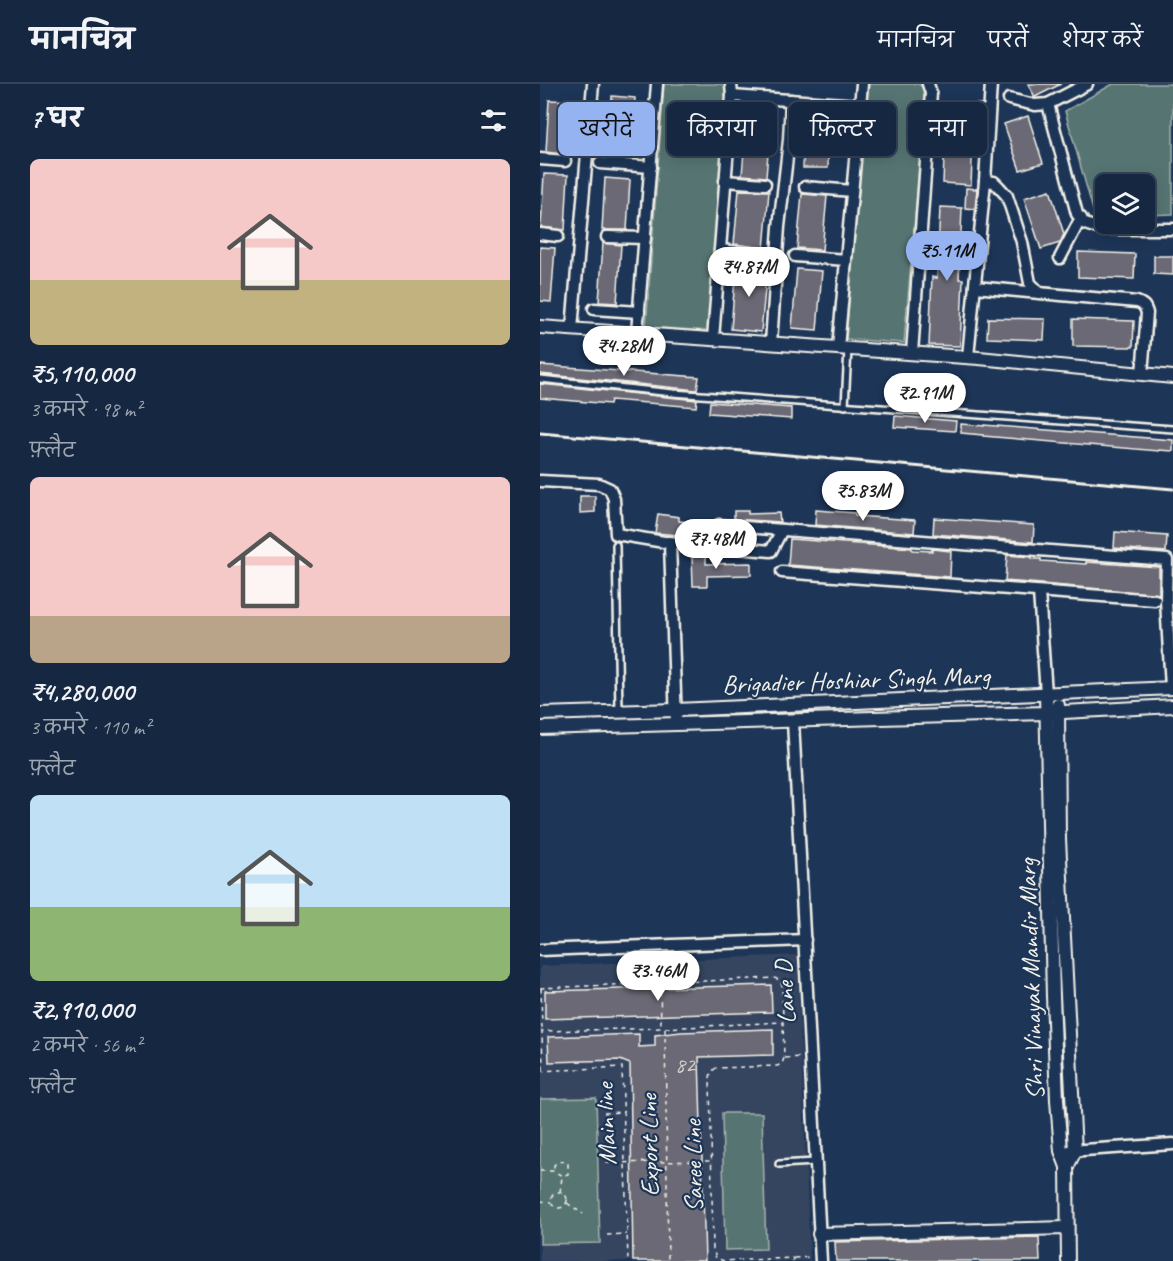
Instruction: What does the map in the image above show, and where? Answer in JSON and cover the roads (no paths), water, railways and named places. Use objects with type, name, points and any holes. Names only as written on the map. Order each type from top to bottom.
[{"type":"street","points":[[572,329],[593,84]]},
{"type":"street","points":[[637,333],[657,84],[651,84]]},
{"type":"street","points":[[859,102],[862,84]]},
{"type":"street","points":[[928,84],[930,102]]},
{"type":"street","points":[[968,357],[985,181],[991,84]]},
{"type":"street","points":[[1009,99],[1035,105],[1048,104],[1087,84]]},
{"type":"street","points":[[713,339],[731,90],[818,102]]},
{"type":"street","points":[[771,343],[791,100]]},
{"type":"street","points":[[1048,104],[1077,214],[1085,224],[1100,229],[1173,230]]},
{"type":"street","points":[[843,348],[846,260],[855,156]]},
{"type":"street","points":[[912,353],[927,156]]},
{"type":"street","points":[[540,159],[565,161]]},
{"type":"street","points":[[600,163],[651,167]]},
{"type":"street","points":[[725,181],[765,184]]},
{"type":"street","points":[[985,181],[994,182],[1007,196],[1022,242],[1030,283],[1039,292]]},
{"type":"street","points":[[805,187],[852,191]]},
{"type":"street","points":[[1060,258],[1081,218]]},
{"type":"street","points":[[540,234],[558,236]]},
{"type":"street","points":[[607,237],[645,238]]},
{"type":"street","points":[[720,250],[757,254]]},
{"type":"street","points":[[795,256],[846,260]]},
{"type":"street","points":[[975,287],[1142,304],[1147,313],[1143,374]]},
{"type":"street","points":[[594,309],[639,312]]},
{"type":"street","points":[[540,327],[968,357],[1173,377]]},
{"type":"street","points":[[540,481],[598,484],[610,489],[614,499],[616,534],[668,542],[771,551],[782,530]]},
{"type":"street","points":[[719,525],[1170,561],[1165,600],[1172,688]]},
{"type":"street","points":[[668,542],[671,546],[676,724]]},
{"type":"street","points":[[782,572],[1165,600]]},
{"type":"street","points":[[1039,592],[1052,694]]},
{"type":"street","name":"Brigadier Hoshiar Singh Marg","points":[[540,714],[1172,688]]},
{"type":"street","name":"Shri Vinayak Mandir Marg","points":[[1052,694],[1053,996],[1061,1151],[1067,1167],[1068,1261]]},
{"type":"street","points":[[540,728],[1173,706],[1173,711]]},
{"type":"street","points":[[1052,712],[1075,1151],[1067,1167]]},
{"type":"street","name":"Lane D","points":[[793,721],[821,1259]]},
{"type":"street","points":[[540,950],[805,940]]},
{"type":"street","points":[[1061,1151],[1173,1144]]},
{"type":"street","points":[[819,1234],[1067,1228]]},
{"type":"lane","points":[[843,348],[845,406]]},
{"type":"lane","points":[[540,380],[673,393],[1173,429]]},
{"type":"lane","points":[[616,545],[620,711]]},
{"type":"lane","points":[[779,1164],[816,1162]]},
{"type":"railway","points":[[540,433],[1173,489]]}]
